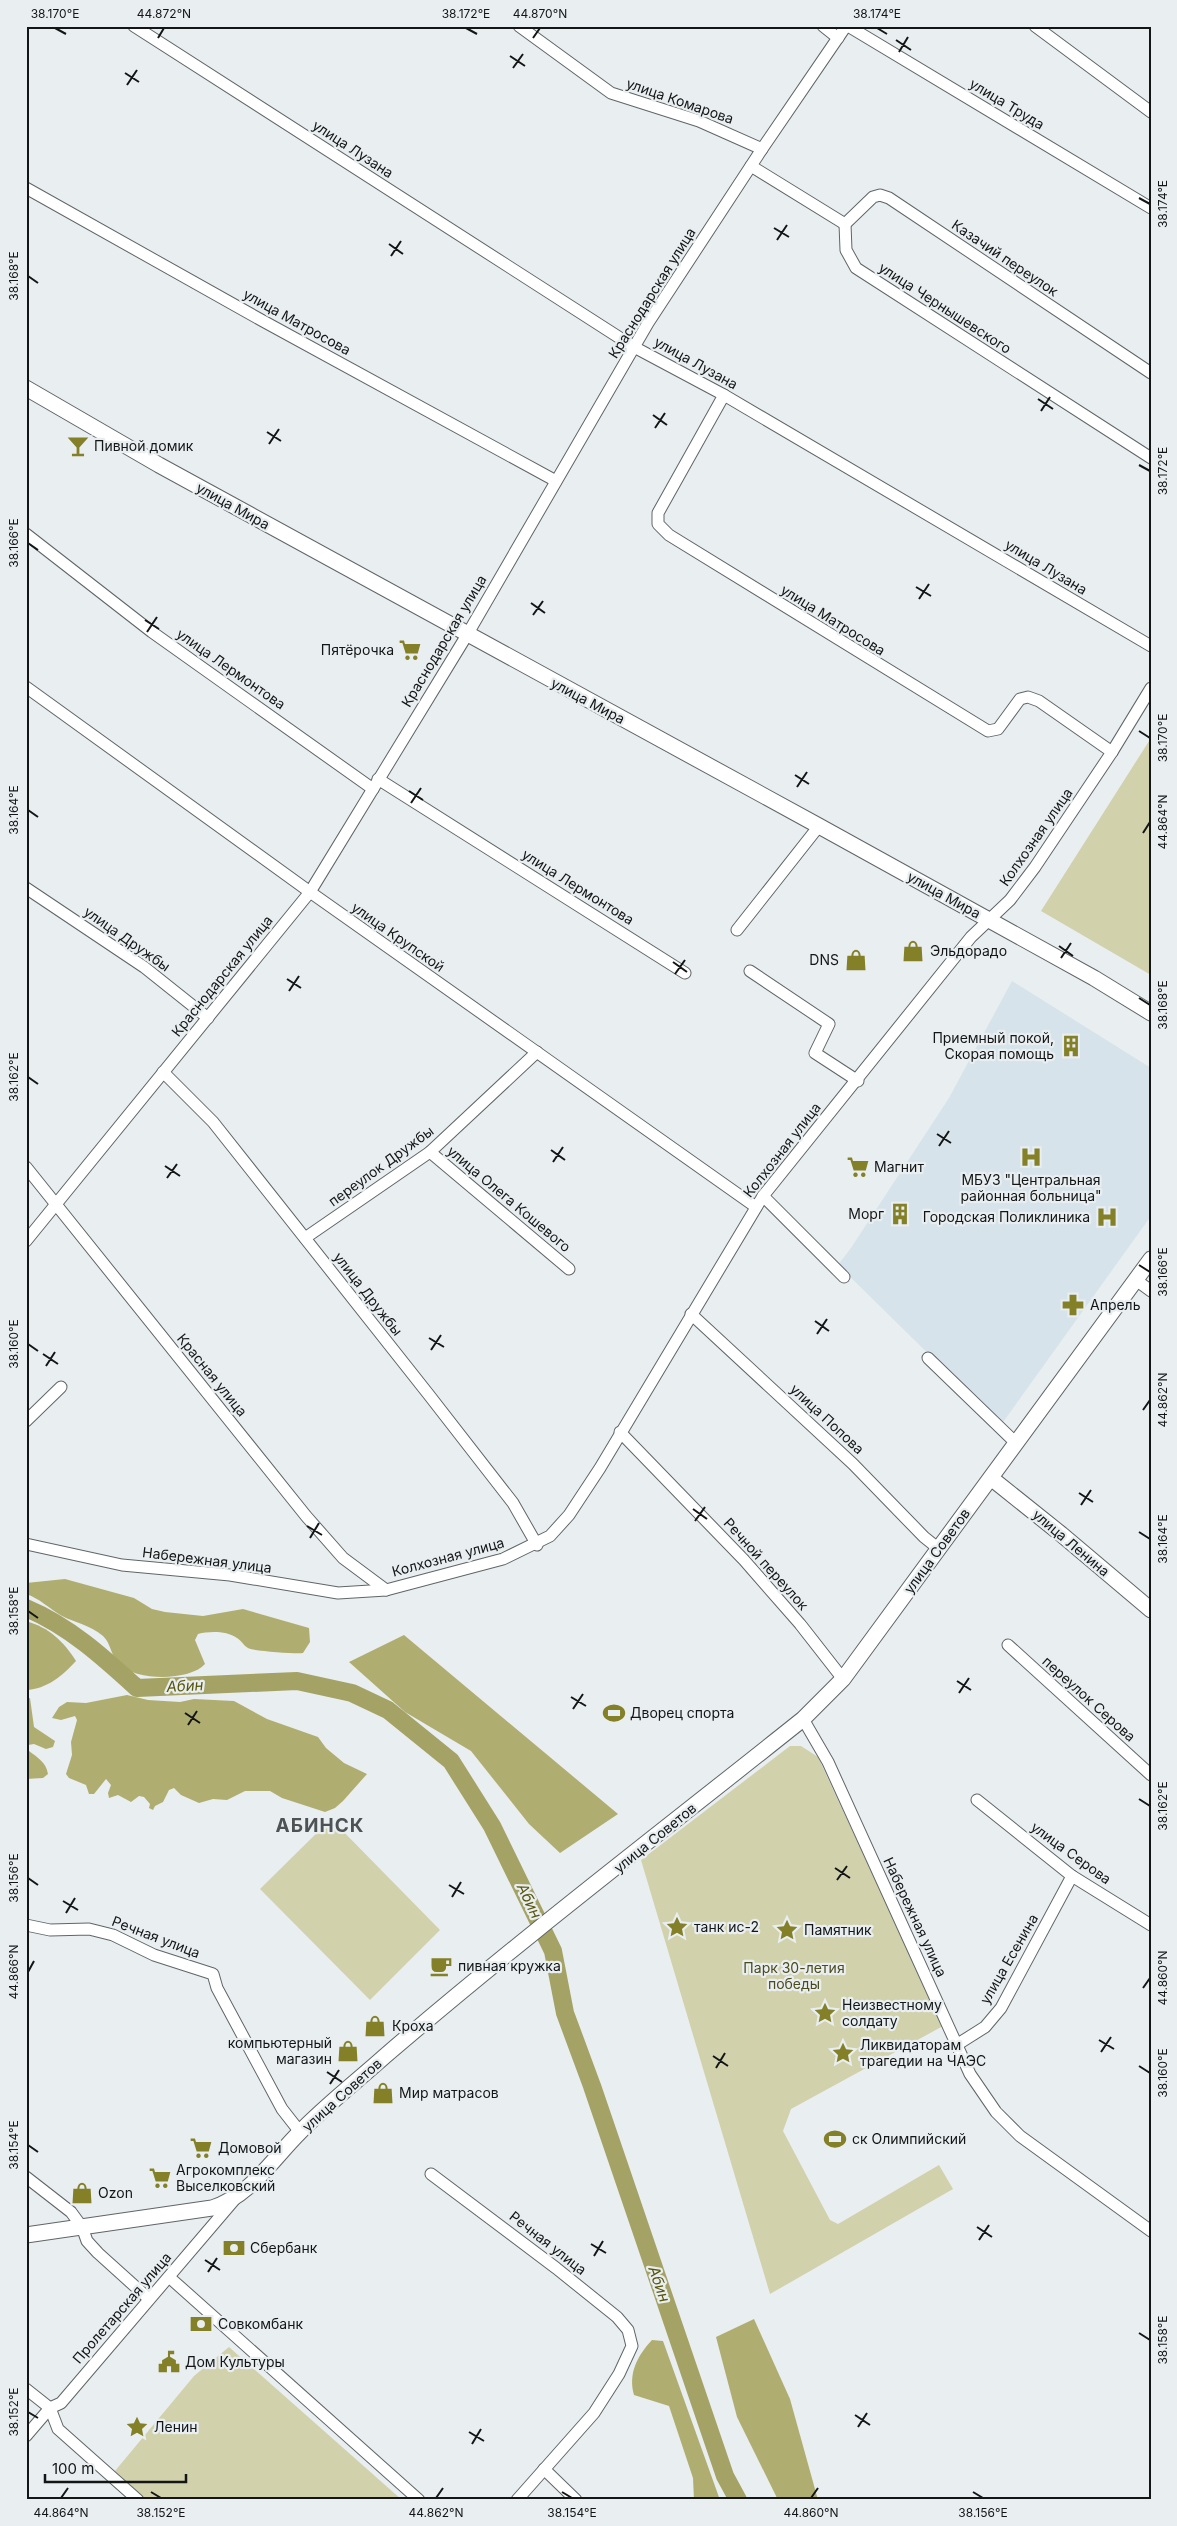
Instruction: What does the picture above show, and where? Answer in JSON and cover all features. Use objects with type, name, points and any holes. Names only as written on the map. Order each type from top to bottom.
[{"type":"main road","name":"улица Мира","points":[[26,388],[159,465],[819,826],[1151,1013]]},
{"type":"main road","name":"улица Советов","points":[[26,2234],[212,2208],[238,2196],[252,2185],[300,2132],[397,2047],[513,1950],[804,1719],[842,1679],[1151,1259]]},
{"type":"main road","name":"улица Ленина","points":[[991,1478],[1151,1610]]},
{"type":"street","name":"улица Лузана","points":[[134,26],[634,347],[724,395],[1151,646]]},
{"type":"street","name":"улица Комарова","points":[[519,26],[611,93],[699,121],[762,149]]},
{"type":"street","points":[[823,26],[838,38]]},
{"type":"street","name":"Краснодарская улица","points":[[26,1241],[310,892],[467,635],[634,347],[750,166],[847,26]]},
{"type":"street","name":"улица Труда","points":[[847,26],[1151,208]]},
{"type":"street","points":[[1035,26],[1151,112]]},
{"type":"street","points":[[750,166],[845,224]]},
{"type":"street","name":"улица Матросова","points":[[26,188],[254,316],[556,480]]},
{"type":"street","name":"Казачий переулок","points":[[845,224],[873,197],[880,195],[889,198],[1151,372]]},
{"type":"street","name":"улица Чернышевского","points":[[845,224],[846,250],[856,268],[1151,458]]},
{"type":"street","name":"улица Матросова","points":[[724,395],[658,513],[658,524],[669,535],[988,731],[998,729],[1020,699],[1028,697],[1039,701],[1112,752]]},
{"type":"street","name":"улица Лермонтова","points":[[26,534],[152,632],[375,784],[685,973]]},
{"type":"street","name":"улица Крупской","points":[[26,686],[310,892],[756,1207]]},
{"type":"street","name":"Колхозная улица","points":[[386,1590],[503,1560],[536,1545],[550,1536],[569,1515],[600,1468],[763,1196],[858,1081],[971,937],[1010,900],[1035,867],[1112,752],[1150,689]]},
{"type":"street","points":[[737,930],[819,826]]},
{"type":"street","name":"улица Дружбы","points":[[26,888],[144,967],[208,1018]]},
{"type":"street","points":[[750,971],[829,1024],[815,1053],[858,1081]]},
{"type":"street","name":"переулок Дружбы","points":[[305,1238],[430,1152],[537,1052]]},
{"type":"street","name":"улица Дружбы","points":[[163,1072],[213,1122],[305,1238],[512,1503],[536,1545]]},
{"type":"street","name":"улица Олега Кошевого","points":[[430,1152],[569,1269]]},
{"type":"street","name":"Красная улица","points":[[26,1167],[306,1516],[343,1558],[386,1590]]},
{"type":"street","points":[[763,1196],[844,1277]]},
{"type":"street","points":[[1136,1280],[1151,1290]]},
{"type":"street","name":"улица Попова","points":[[691,1314],[853,1464],[924,1538],[939,1549]]},
{"type":"street","points":[[928,1358],[1016,1443]]},
{"type":"street","points":[[26,1421],[61,1386]]},
{"type":"street","name":"Речной переулок","points":[[620,1432],[744,1560],[805,1630],[842,1679]]},
{"type":"street","name":"Набережная улица","points":[[26,1544],[122,1565],[230,1575],[338,1593],[386,1590]]},
{"type":"street","name":"переулок Серова","points":[[1008,1646],[1151,1775]]},
{"type":"street","name":"Набережная улица","points":[[804,1719],[828,1762],[958,2044],[970,2074],[1001,2118],[1020,2136],[1151,2231]]},
{"type":"street","name":"улица Серова","points":[[977,1800],[1072,1876],[1151,1925]]},
{"type":"street","name":"улица Есенина","points":[[958,2044],[985,2026],[1001,2008],[1072,1876]]},
{"type":"street","name":"Речная улица","points":[[26,1925],[50,1930],[89,1929],[113,1935],[154,1955],[213,1974],[216,1988],[282,2109],[300,2132]]},
{"type":"street","name":"Речная улица","points":[[431,2174],[527,2245],[617,2317],[628,2330],[632,2346],[619,2374],[594,2413],[544,2469]]},
{"type":"street","points":[[26,2178],[71,2212],[82,2227],[87,2241],[98,2254],[149,2299]]},
{"type":"street","name":"Пролетарская улица","points":[[26,2436],[50,2408],[61,2403],[238,2196]]},
{"type":"street","points":[[169,2277],[419,2500]]},
{"type":"street","points":[[26,2389],[50,2408],[58,2429],[138,2500]]},
{"type":"street","points":[[516,2500],[544,2469],[576,2500]]},
{"type":"shaded area","name":"МБУЗ \"Центральная районная больница\"","points":[[1012,981],[1151,1068],[1151,1216],[1001,1425],[838,1265],[949,1098]]},
{"type":"shaded area","points":[[65,1579],[134,1598],[152,1609],[165,1612],[203,1616],[243,1609],[309,1628],[310,1642],[303,1653],[275,1652],[248,1648],[238,1639],[228,1634],[218,1632],[203,1633],[198,1634],[195,1640],[205,1664],[198,1670],[188,1674],[163,1677],[138,1674],[117,1662],[108,1642],[98,1632],[62,1616],[26,1594],[26,1583]]},
{"type":"shaded area","points":[[26,1621],[49,1631],[66,1647],[76,1661],[54,1681],[41,1687],[26,1690]]},
{"type":"shaded area","points":[[404,1635],[618,1814],[560,1853],[529,1824],[471,1751],[405,1712],[349,1662]]},
{"type":"shaded area","points":[[127,1695],[148,1700],[180,1702],[194,1699],[234,1701],[267,1719],[318,1737],[326,1748],[344,1763],[367,1774],[343,1801],[335,1808],[325,1812],[282,1798],[270,1791],[245,1791],[227,1800],[213,1799],[199,1803],[181,1795],[174,1788],[169,1790],[163,1802],[155,1806],[153,1810],[149,1808],[150,1804],[144,1797],[139,1796],[131,1802],[118,1795],[109,1798],[108,1793],[111,1785],[106,1779],[94,1794],[89,1794],[86,1785],[69,1778],[66,1774],[72,1755],[71,1742],[77,1720],[75,1716],[61,1720],[52,1718],[59,1707],[67,1702],[86,1703]]},
{"type":"shaded area","points":[[30,1698],[34,1727],[55,1741],[53,1747],[46,1749],[34,1744],[28,1745],[29,1751],[43,1763],[48,1774],[43,1778],[26,1779],[26,1699]]},
{"type":"shaded area","points":[[754,2319],[790,2399],[818,2500],[778,2500],[737,2417],[716,2337]]},
{"type":"shaded area","points":[[652,2340],[663,2341],[720,2500],[694,2500],[693,2478],[669,2406],[634,2395],[632,2380],[635,2366],[642,2352]]},
{"type":"green space","points":[[1151,738],[1151,975],[1041,911]]},
{"type":"green space","name":"Парк 30-летия победы","points":[[790,1746],[801,1746],[818,1757],[943,2026],[791,2109],[783,2131],[830,2220],[838,2224],[939,2165],[953,2189],[770,2294],[641,1860]]},
{"type":"green space","points":[[331,1819],[440,1930],[370,2000],[260,1889]]},
{"type":"green space","points":[[229,2347],[402,2500],[147,2500],[115,2471],[194,2376]]},
{"type":"waterway","name":"Абин","points":[[26,1608],[42,1615],[71,1633],[137,1688],[297,1681],[352,1693],[388,1710],[451,1761],[492,1826],[553,1951],[565,2013],[592,2086],[725,2476],[738,2500]]},
{"type":"place","name":"Пивной домик","points":[[78,446]]},
{"type":"place","name":"Пятёрочка","points":[[410,650]]},
{"type":"place","name":"Эльдорадо","points":[[913,951]]},
{"type":"place","name":"DNS","points":[[856,960]]},
{"type":"place","name":"Приемный покой, Скорая помощь","points":[[1071,1046]]},
{"type":"place","name":"МБУЗ \"Центральная районная больница\"","points":[[1031,1157]]},
{"type":"place","name":"Магнит","points":[[858,1167]]},
{"type":"place","name":"Морг","points":[[900,1214]]},
{"type":"place","name":"Городская Поликлиника","points":[[1107,1217]]},
{"type":"place","name":"Апрель","points":[[1073,1305]]},
{"type":"place","name":"Дворец спорта","points":[[614,1713]]},
{"type":"place","name":"танк ис-2","points":[[677,1927]]},
{"type":"place","name":"Памятник","points":[[787,1930]]},
{"type":"place","name":"пивная кружка","points":[[441,1966]]},
{"type":"place","name":"Неизвестному солдату","points":[[825,2013]]},
{"type":"place","name":"Кроха","points":[[375,2026]]},
{"type":"place","name":"компьютерный магазин","points":[[348,2051]]},
{"type":"place","name":"Ликвидаторам трагедии на ЧАЭС","points":[[843,2053]]},
{"type":"place","name":"Мир матрасов","points":[[383,2093]]},
{"type":"place","name":"ск Олимпийский","points":[[835,2139]]},
{"type":"place","name":"Домовой","points":[[201,2148]]},
{"type":"place","name":"Агрокомплекс Выселковский","points":[[160,2178]]},
{"type":"place","name":"Ozon","points":[[82,2193]]},
{"type":"place","name":"Сбербанк","points":[[234,2248]]},
{"type":"place","name":"Совкомбанк","points":[[201,2324]]},
{"type":"place","name":"Дом Культуры","points":[[169,2362]]},
{"type":"place","name":"Ленин","points":[[137,2427]]},
{"type":"district","name":"АБИНСК","points":[[320,1825]]}]
